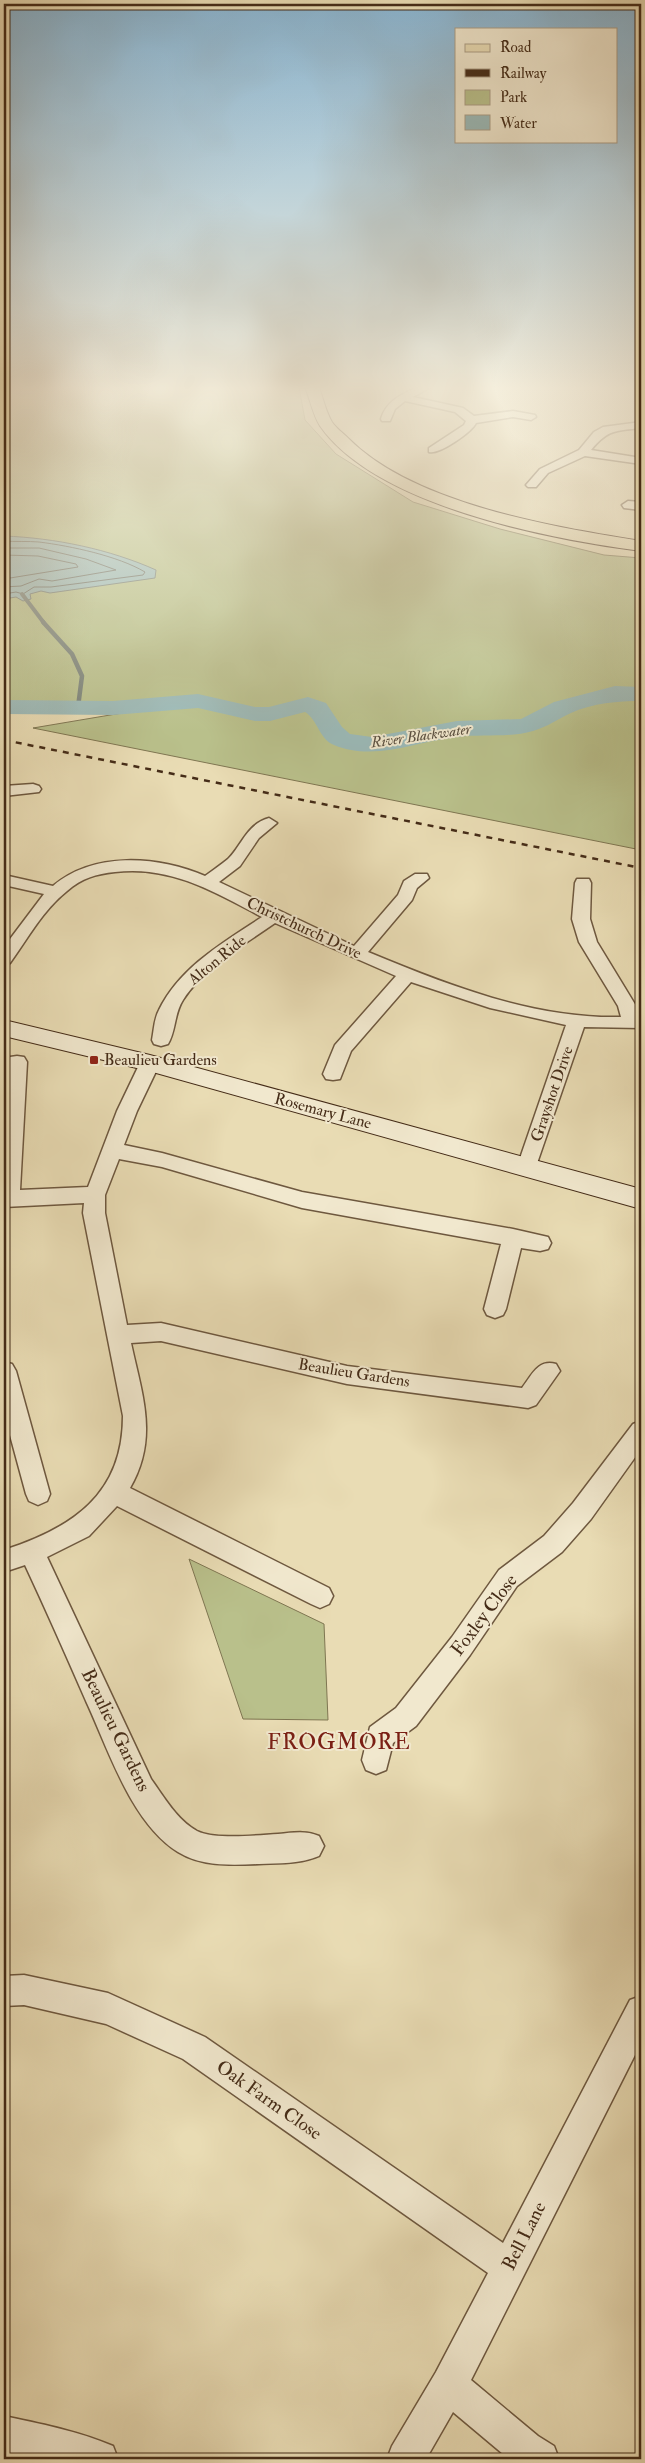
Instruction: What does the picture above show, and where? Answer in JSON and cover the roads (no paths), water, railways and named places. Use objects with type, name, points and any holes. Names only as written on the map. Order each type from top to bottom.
[{"type":"main road","points":[[450,502],[502,519],[572,536],[641,546]]},
{"type":"street","points":[[628,505],[641,506]]},
{"type":"street","points":[[4,791],[33,789]]},
{"type":"street","points":[[208,882],[234,862],[254,835],[269,823]]},
{"type":"street","name":"Christchurch Drive","points":[[4,959],[54,891],[86,872],[129,864],[170,868],[208,882],[274,916],[407,975],[496,1003],[577,1021],[637,1023]]},
{"type":"street","points":[[357,954],[406,896],[410,885],[421,878]]},
{"type":"street","points":[[4,880],[54,891]]},
{"type":"street","points":[[583,883],[581,919],[588,942],[637,1023]]},
{"type":"street","name":"Alton Ride","points":[[161,1040],[168,1010],[189,981],[208,964],[274,916]]},
{"type":"street","points":[[333,1074],[342,1049],[407,975]]},
{"type":"street","name":"Grayshot Drive","points":[[528,1168],[577,1021]]},
{"type":"street","name":"Rosemary Lane","points":[[4,1028],[150,1063],[641,1199]]},
{"type":"street","points":[[17,1062],[6,1199],[95,1195]]},
{"type":"street","points":[[4,1560],[32,1552],[80,1530],[115,1493],[131,1462],[136,1436],[135,1416],[94,1213],[95,1195],[111,1150],[150,1063]]},
{"type":"street","points":[[111,1150],[162,1160],[302,1200],[540,1243]]},
{"type":"street","points":[[495,1309],[513,1237]]},
{"type":"street","name":"Beaulieu Gardens","points":[[118,1336],[161,1332],[347,1375],[528,1398],[548,1371]]},
{"type":"street","points":[[4,1371],[38,1494]]},
{"type":"street","name":"Foxley Close","points":[[376,1760],[380,1736],[406,1717],[461,1646],[508,1578],[553,1544],[582,1511],[641,1431]]},
{"type":"street","points":[[115,1493],[320,1596]]},
{"type":"street","name":"Beaulieu Gardens","points":[[32,1552],[141,1789],[166,1823],[191,1844],[230,1850],[309,1846]]},
{"type":"street","name":"Oak Farm Close","points":[[4,1991],[24,1990],[108,2009],[194,2048],[508,2267]]},
{"type":"street","name":"Bell Lane","points":[[405,2459],[449,2385],[641,2011]]},
{"type":"street","points":[[449,2385],[525,2449],[542,2459]]},
{"type":"street","points":[[4,2434],[55,2445],[100,2459]]},
{"type":"water","points":[[4,536],[62,542],[120,556],[156,570],[155,578],[50,593],[41,591],[30,594],[31,599],[23,601],[16,597],[4,599]]},
{"type":"waterway","points":[[22,594],[44,623]]},
{"type":"waterway","points":[[43,622],[72,654],[82,676],[78,707]]},
{"type":"waterway","name":"River Blackwater","points":[[4,707],[113,708],[198,701],[255,714],[270,714],[308,704],[317,708],[332,732],[341,739],[355,744],[372,745],[457,729],[524,726],[539,721],[563,707],[615,693],[641,694]]},
{"type":"railway","points":[[4,740],[641,868]]},
{"type":"place","name":"Beaulieu Gardens","points":[[94,1060]]},
{"type":"district","name":"FROGMORE","points":[[339,1742]]}]
